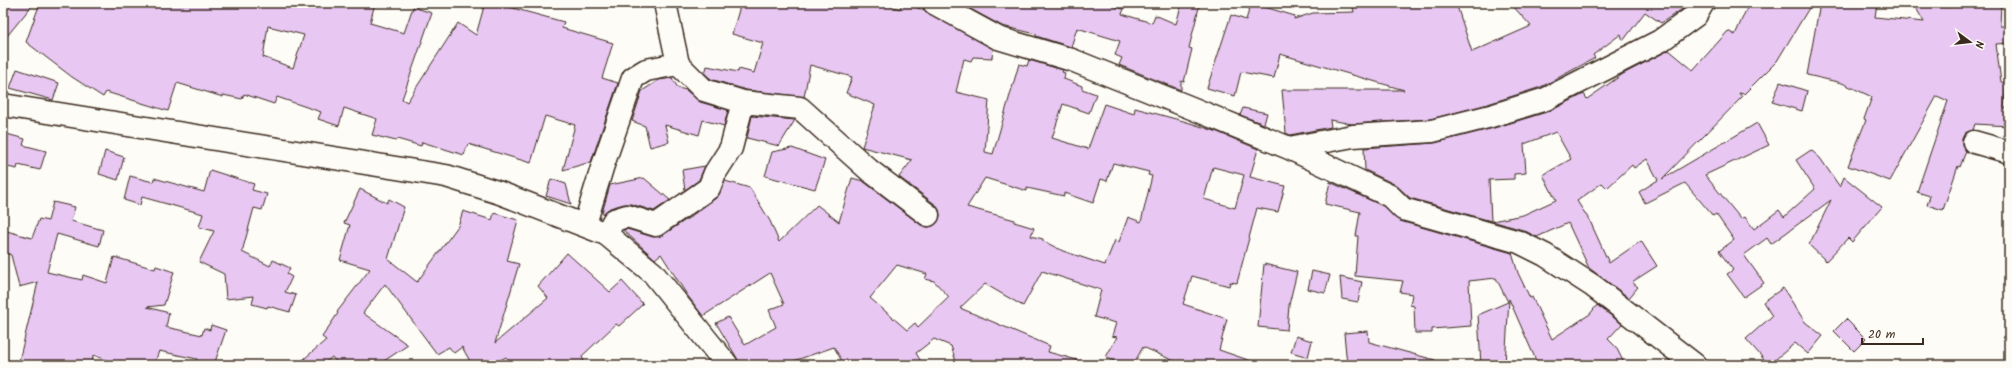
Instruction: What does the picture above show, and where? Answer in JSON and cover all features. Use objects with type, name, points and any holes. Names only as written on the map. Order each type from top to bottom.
[{"type":"street","points":[[664,3],[678,64],[704,90],[743,102],[800,108],[869,170],[928,215]]},
{"type":"street","points":[[934,3],[998,38],[1072,60],[1290,148],[1390,196],[1403,209],[1519,242],[1545,255],[1593,286],[1695,365]]},
{"type":"street","points":[[1290,148],[1353,136],[1432,131],[1491,116],[1546,99],[1660,41],[1696,15],[1704,3]]},
{"type":"street","points":[[585,224],[602,168],[634,78],[646,70],[678,64]]},
{"type":"street","points":[[606,234],[614,220],[627,216],[656,225],[709,188],[715,173],[731,148],[743,102]]},
{"type":"street","points":[[3,105],[446,176],[500,193],[585,224],[606,234],[653,273],[728,365]]},
{"type":"street","points":[[1974,142],[2009,152]]},
{"type":"building","points":[[3,3],[34,3],[3,41]]},
{"type":"building","points":[[40,3],[375,3],[370,23],[404,33],[413,7],[432,13],[402,99],[407,102],[458,23],[476,35],[485,3],[510,3],[509,7],[564,22],[562,28],[613,43],[602,78],[618,83],[591,162],[563,170],[575,125],[545,116],[531,163],[468,144],[464,155],[422,142],[421,146],[397,139],[396,141],[372,135],[377,119],[344,108],[339,126],[318,119],[321,112],[277,97],[274,104],[244,94],[242,99],[223,95],[223,97],[177,83],[168,111],[106,92],[103,97],[72,77],[26,42]],"holes":[[[268,26],[304,35],[293,68],[263,57]]]},
{"type":"building","points":[[741,3],[881,3],[900,9],[902,3],[924,10],[993,49],[992,58],[973,57],[971,61],[964,59],[956,92],[989,100],[985,152],[993,154],[1019,64],[1027,66],[1029,60],[1063,70],[1062,72],[1065,73],[1064,79],[1082,86],[1082,89],[1096,94],[1089,113],[1063,104],[1052,138],[1088,149],[1104,104],[1134,114],[1135,108],[1187,122],[1215,131],[1258,149],[1250,177],[1285,186],[1278,212],[1257,208],[1237,283],[1230,282],[1229,286],[1192,276],[1183,304],[1227,319],[1219,350],[1254,362],[1253,365],[1183,365],[1143,347],[1133,365],[1121,365],[1106,357],[1117,337],[1112,336],[1116,323],[1094,317],[1101,290],[1042,271],[1023,306],[985,284],[960,308],[1050,346],[1048,352],[1077,360],[1076,365],[957,365],[951,346],[934,339],[916,353],[923,365],[844,365],[834,347],[782,365],[739,365],[737,358],[716,323],[728,317],[745,345],[776,327],[769,310],[784,304],[770,273],[703,316],[687,295],[661,254],[655,259],[623,230],[627,229],[653,237],[663,235],[690,217],[691,218],[691,216],[716,198],[725,181],[750,188],[770,221],[779,242],[817,205],[839,222],[852,178],[863,181],[921,225],[927,227],[933,226],[938,222],[940,216],[936,205],[899,177],[912,160],[862,147],[875,105],[846,93],[852,77],[810,65],[804,97],[746,90],[711,79],[705,74],[707,66],[738,72],[739,69],[754,73],[763,43],[732,34]],"holes":[[[1113,163],[1149,172],[1148,175],[1152,176],[1141,222],[1128,217],[1119,242],[1115,240],[1105,265],[1063,251],[1043,241],[1043,239],[1031,236],[1034,228],[1014,222],[1015,220],[967,207],[985,178],[1027,191],[1027,188],[1064,196],[1064,193],[1093,203],[1101,179],[1107,181]],[[1213,167],[1244,175],[1235,208],[1204,199]],[[897,265],[927,274],[925,279],[934,281],[949,297],[918,327],[915,323],[907,330],[870,298]]]},
{"type":"building","points":[[966,3],[1104,3],[1124,9],[1122,14],[1152,23],[1155,15],[1176,24],[1182,3],[1200,3],[1189,48],[1192,49],[1184,82],[1181,81],[1181,90],[1119,65],[1122,58],[1115,55],[1120,41],[1077,28],[1071,47],[1036,36],[1036,34],[1002,26],[965,6]]},
{"type":"building","points":[[1251,3],[1295,16],[1294,19],[1313,13],[1354,12],[1352,3],[1456,3],[1472,52],[1531,26],[1510,3],[1689,3],[1687,6],[1661,23],[1645,12],[1623,41],[1621,34],[1593,55],[1595,58],[1541,87],[1488,104],[1430,119],[1352,124],[1330,120],[1331,127],[1290,135],[1286,133],[1282,90],[1404,90],[1280,54],[1274,78],[1241,72],[1235,96],[1207,88],[1231,15],[1246,20]]},
{"type":"building","points":[[1749,3],[1812,3],[1777,61],[1744,94],[1739,93],[1742,97],[1662,179],[1757,123],[1769,145],[1705,175],[1741,219],[1745,217],[1754,229],[1779,210],[1784,217],[1815,189],[1796,160],[1811,150],[1820,158],[1840,187],[1844,177],[1882,207],[1852,242],[1848,238],[1826,261],[1809,245],[1831,200],[1771,244],[1767,238],[1744,255],[1764,283],[1744,297],[1727,274],[1733,270],[1719,251],[1734,240],[1716,214],[1713,216],[1685,183],[1645,203],[1639,192],[1658,180],[1647,159],[1634,168],[1632,165],[1607,188],[1602,183],[1577,201],[1590,221],[1609,263],[1641,241],[1657,266],[1632,282],[1638,287],[1629,298],[1589,268],[1568,223],[1537,237],[1523,230],[1492,221],[1523,215],[1556,200],[1543,175],[1571,159],[1556,132],[1524,144],[1526,173],[1514,174],[1514,179],[1489,180],[1491,221],[1410,198],[1396,185],[1365,170],[1364,148],[1435,143],[1494,128],[1550,111],[1584,94],[1587,99],[1623,74],[1669,50],[1693,70],[1728,31],[1735,35]]},
{"type":"building","points":[[1820,3],[1877,3],[1875,17],[1924,22],[1916,8],[1927,3],[1936,3],[1938,7],[1982,6],[1982,3],[2001,3],[2000,26],[2009,26],[2009,43],[1996,44],[2001,82],[2006,83],[2004,108],[2009,108],[2009,126],[1975,124],[1973,130],[1965,133],[1962,139],[1962,145],[1966,151],[1960,167],[1958,166],[1943,210],[1927,205],[1930,196],[1917,192],[1948,101],[1937,96],[1890,181],[1848,166],[1866,120],[1864,119],[1872,97],[1842,83],[1807,75]]},
{"type":"building","points":[[17,69],[59,83],[53,100],[10,88]]},
{"type":"building","points":[[672,78],[678,88],[686,90],[700,102],[728,110],[724,126],[703,120],[699,135],[665,125],[669,142],[650,147],[645,126],[632,121],[642,91],[659,80]]},
{"type":"building","points":[[1780,82],[1807,91],[1802,111],[1772,102]]},
{"type":"building","points":[[1243,108],[1267,113],[1264,124],[1240,115]]},
{"type":"building","points":[[752,116],[795,120],[779,146],[747,138]]},
{"type":"building","points":[[3,133],[25,139],[23,145],[46,151],[40,170],[18,165],[17,169],[3,166]]},
{"type":"building","points":[[792,148],[825,160],[815,189],[765,176],[772,152]]},
{"type":"building","points":[[105,151],[124,157],[118,180],[99,174]]},
{"type":"building","points":[[705,166],[699,180],[685,190],[682,170]]},
{"type":"building","points":[[210,170],[254,184],[252,190],[267,194],[262,210],[254,208],[242,252],[270,266],[273,260],[290,268],[287,274],[292,277],[285,292],[296,295],[290,312],[268,306],[267,308],[252,304],[254,296],[226,299],[224,274],[199,262],[214,231],[199,227],[203,214],[142,197],[140,205],[124,200],[130,176],[153,182],[154,178],[204,192]]},
{"type":"building","points":[[644,178],[670,200],[654,211],[631,204],[624,204],[610,208],[603,214],[602,213],[610,185]]},
{"type":"building","points":[[551,179],[566,184],[571,204],[546,196]]},
{"type":"building","points":[[1330,182],[1383,206],[1400,221],[1512,253],[1518,273],[1530,298],[1532,297],[1552,339],[1590,314],[1597,305],[1622,324],[1608,339],[1616,347],[1625,365],[1538,365],[1509,299],[1505,365],[1481,365],[1478,315],[1508,302],[1496,278],[1469,281],[1471,326],[1432,329],[1432,333],[1415,333],[1414,306],[1410,305],[1412,294],[1400,292],[1403,281],[1355,276],[1358,236],[1356,236],[1360,212],[1325,204]]},
{"type":"building","points":[[360,189],[387,203],[389,199],[404,207],[388,259],[417,282],[458,226],[463,211],[492,220],[494,213],[518,220],[507,261],[519,264],[495,343],[548,298],[538,286],[567,253],[610,292],[622,281],[643,304],[619,326],[616,324],[582,356],[585,365],[512,365],[506,357],[491,365],[469,365],[471,363],[462,347],[454,353],[449,347],[437,354],[385,284],[363,313],[408,345],[378,365],[339,365],[332,357],[322,365],[297,365],[326,340],[322,337],[338,313],[337,312],[370,269],[340,260],[350,225],[344,223]]},
{"type":"building","points":[[53,202],[75,207],[71,221],[103,230],[99,246],[57,234],[47,272],[82,280],[83,275],[107,283],[114,257],[155,269],[156,266],[174,272],[164,305],[147,307],[169,313],[166,327],[202,335],[204,328],[210,330],[211,325],[226,330],[214,365],[195,365],[197,359],[159,351],[154,365],[120,365],[93,355],[92,365],[18,365],[38,282],[19,287],[11,255],[3,252],[3,230],[32,238],[39,219],[48,221]]},
{"type":"building","points":[[1264,264],[1297,272],[1289,305],[1287,330],[1258,327]]},
{"type":"building","points":[[1312,271],[1330,275],[1325,293],[1308,289]]},
{"type":"building","points":[[1340,277],[1362,282],[1358,302],[1342,299]]},
{"type":"building","points":[[1783,288],[1805,322],[1823,336],[1808,354],[1795,343],[1769,365],[1746,339],[1772,316],[1763,302]]},
{"type":"building","points":[[1846,319],[1866,339],[1854,351],[1834,331]]},
{"type":"building","points":[[1368,331],[1369,342],[1435,360],[1435,365],[1347,365],[1344,333]]},
{"type":"building","points":[[1296,336],[1312,341],[1308,357],[1291,352]]}]
